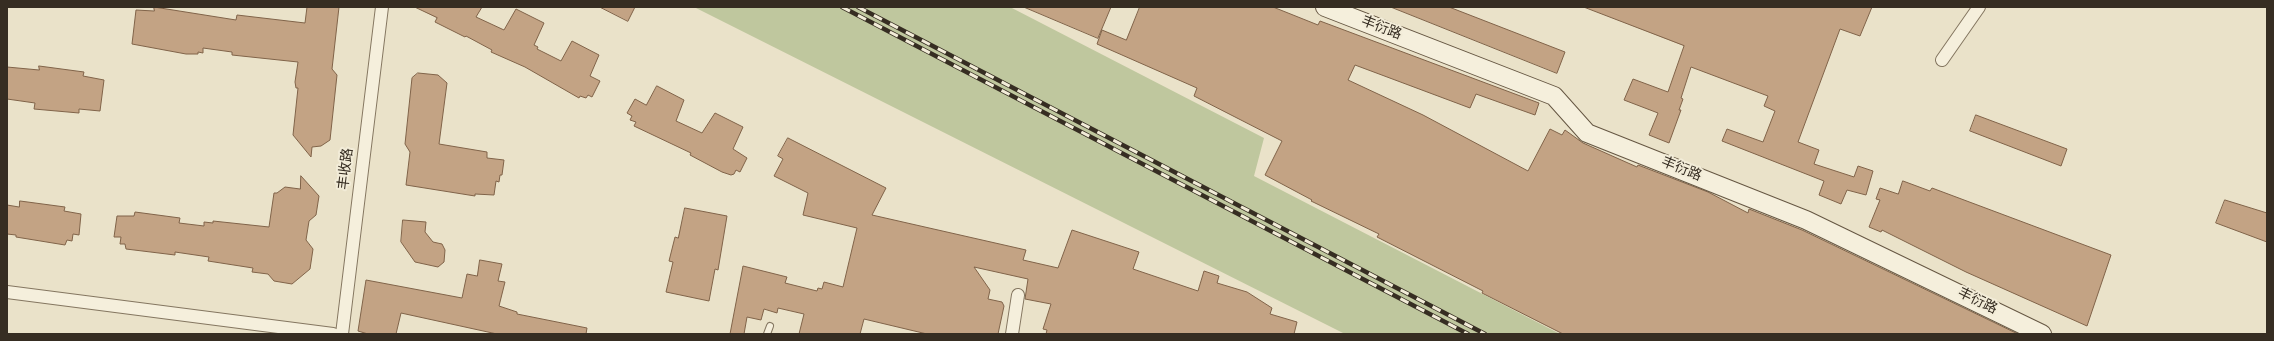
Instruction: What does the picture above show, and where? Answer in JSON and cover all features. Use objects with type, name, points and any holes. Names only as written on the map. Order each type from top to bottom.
[{"type":"street","name":"丰收路","points":[[342,334],[382,7]]},
{"type":"street","name":"丰衍路","points":[[1325,7],[1554,96],[1587,133],[1806,220],[2042,334]]},
{"type":"street","points":[[1942,60],[1979,7]]},
{"type":"street","points":[[7,292],[333,334]]},
{"type":"street","points":[[1012,334],[1018,295]]},
{"type":"lane","points":[[767,334],[770,326]]},
{"type":"green space","points":[[694,7],[1010,7],[1264,138],[1254,176],[1560,334],[1345,334]]},
{"type":"building","points":[[154,7],[236,20],[237,15],[305,23],[307,7],[339,7],[332,69],[337,75],[330,140],[321,146],[312,147],[311,157],[293,135],[298,88],[296,88],[295,82],[298,62],[232,55],[232,52],[203,48],[203,53],[198,52],[198,54],[186,54],[132,44],[136,10],[154,11]]},
{"type":"building","points":[[415,7],[482,7],[476,17],[504,30],[516,9],[544,23],[534,45],[538,47],[537,49],[561,61],[572,41],[599,55],[590,76],[600,81],[592,97],[588,95],[586,98],[580,96],[579,98],[525,67],[491,52],[492,50],[466,36],[465,37],[435,22],[437,18]]},
{"type":"building","points":[[600,7],[635,7],[628,21]]},
{"type":"building","points":[[1024,7],[1111,7],[1098,38]]},
{"type":"building","points":[[1140,7],[1273,7],[1318,25],[1320,21],[1539,103],[1535,115],[1476,94],[1470,108],[1355,65],[1348,80],[1423,115],[1528,171],[1550,129],[1562,135],[1565,130],[1583,143],[1637,167],[1638,165],[1708,192],[1748,213],[1749,209],[1802,230],[2018,334],[1563,334],[1377,237],[1379,234],[1311,201],[1312,200],[1265,175],[1282,141],[1194,96],[1197,88],[1097,44],[1102,30],[1126,40]]},
{"type":"building","points":[[1391,7],[1449,7],[1565,52],[1557,73]]},
{"type":"building","points":[[1584,7],[1872,7],[1860,36],[1840,29],[1798,142],[1819,150],[1814,164],[1854,177],[1858,166],[1873,171],[1866,195],[1847,190],[1841,204],[1819,195],[1824,181],[1722,141],[1727,129],[1763,142],[1775,111],[1764,106],[1768,96],[1691,67],[1681,98],[1683,99],[1679,110],[1681,110],[1669,143],[1649,135],[1658,113],[1624,100],[1633,79],[1668,92],[1684,46]]},
{"type":"building","points":[[39,66],[84,72],[83,76],[104,80],[100,111],[79,109],[79,113],[34,109],[35,103],[7,99],[7,67],[39,70]]},
{"type":"building","points":[[418,73],[438,75],[447,83],[439,144],[487,152],[487,158],[504,160],[502,175],[500,175],[499,182],[496,181],[494,195],[475,194],[475,196],[406,185],[410,152],[405,144],[412,78]]},
{"type":"building","points":[[657,86],[684,100],[676,121],[702,133],[715,113],[743,127],[733,149],[747,158],[740,172],[736,170],[734,174],[731,175],[722,172],[690,155],[691,153],[634,126],[636,122],[630,120],[632,116],[627,113],[635,99],[646,105]]},
{"type":"building","points":[[1976,115],[2067,149],[2061,166],[1970,131]]},
{"type":"building","points":[[788,138],[886,188],[872,215],[1026,250],[1023,260],[1058,268],[1072,230],[1139,252],[1133,269],[1198,291],[1204,271],[1219,276],[1217,283],[1247,292],[1272,308],[1270,314],[1297,322],[1294,334],[1046,334],[1047,330],[1043,329],[1051,304],[1025,299],[1028,279],[974,267],[990,290],[988,299],[1002,302],[1004,306],[998,334],[927,334],[864,319],[860,334],[799,334],[804,314],[778,308],[777,313],[764,309],[761,320],[747,317],[744,334],[730,334],[743,266],[787,277],[785,283],[817,291],[818,288],[822,289],[824,282],[843,287],[857,228],[803,215],[808,193],[774,176],[783,159],[778,156]]},
{"type":"building","points":[[301,176],[319,196],[316,215],[309,221],[306,240],[313,249],[310,269],[292,284],[274,281],[268,274],[252,272],[253,268],[208,261],[209,257],[175,252],[175,255],[126,249],[125,244],[120,244],[121,237],[114,237],[117,216],[134,216],[135,212],[180,218],[179,223],[204,226],[204,222],[213,223],[213,221],[269,227],[274,193],[277,193],[285,187],[300,189]]},
{"type":"building","points":[[1903,181],[1930,191],[1932,188],[2111,255],[2087,326],[1966,272],[1882,230],[1881,232],[1869,227],[1880,200],[1876,199],[1880,188],[1898,194]]},
{"type":"building","points":[[2225,200],[2267,213],[2267,242],[2216,223]]},
{"type":"building","points":[[20,201],[65,207],[64,211],[81,214],[79,235],[73,234],[72,241],[67,240],[65,245],[16,237],[16,235],[7,234],[7,205],[19,207]]},
{"type":"building","points":[[685,208],[727,216],[718,270],[715,269],[709,301],[666,292],[673,262],[669,261],[675,237],[678,238]]},
{"type":"building","points":[[403,220],[426,222],[425,232],[433,242],[442,244],[445,250],[444,262],[438,267],[415,262],[401,242]]},
{"type":"building","points":[[480,260],[502,264],[498,281],[505,282],[499,306],[517,312],[517,314],[587,328],[586,334],[497,334],[401,313],[396,334],[368,334],[358,331],[366,280],[462,298],[467,274],[477,276]]},
{"type":"railway","points":[[842,7],[1468,334]]},
{"type":"railway","points":[[858,7],[1485,334]]}]
